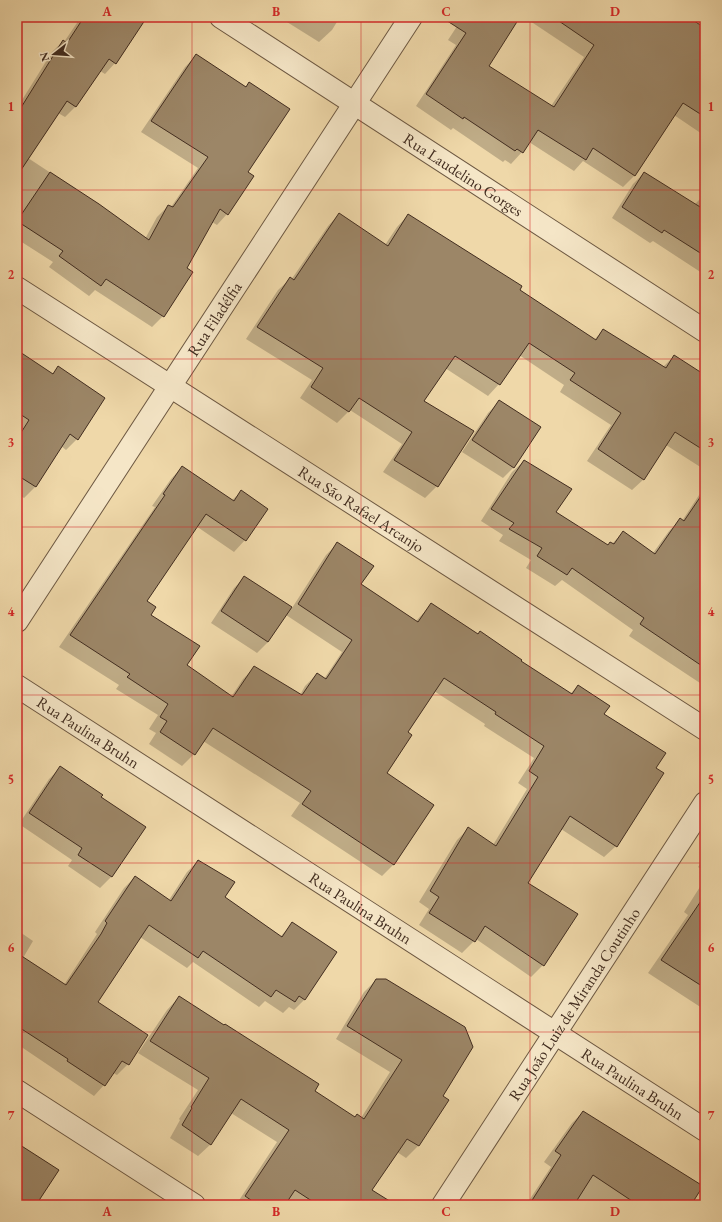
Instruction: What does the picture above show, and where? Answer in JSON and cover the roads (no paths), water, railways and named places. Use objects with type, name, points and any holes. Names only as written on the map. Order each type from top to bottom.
[{"type":"street","name":"Rua Laudelino Gorges","points":[[221,17],[705,332]]},
{"type":"street","name":"Rua Filadélfia","points":[[17,621],[411,17]]},
{"type":"street","name":"Rua São Rafael Arcanjo","points":[[17,288],[705,729]]},
{"type":"street","name":"Rua Paulina Bruhn","points":[[17,686],[705,1130]]},
{"type":"street","name":"Rua João Luiz de Miranda Coutinho","points":[[443,1205],[705,803]]},
{"type":"street","points":[[17,1091],[194,1205]]}]
